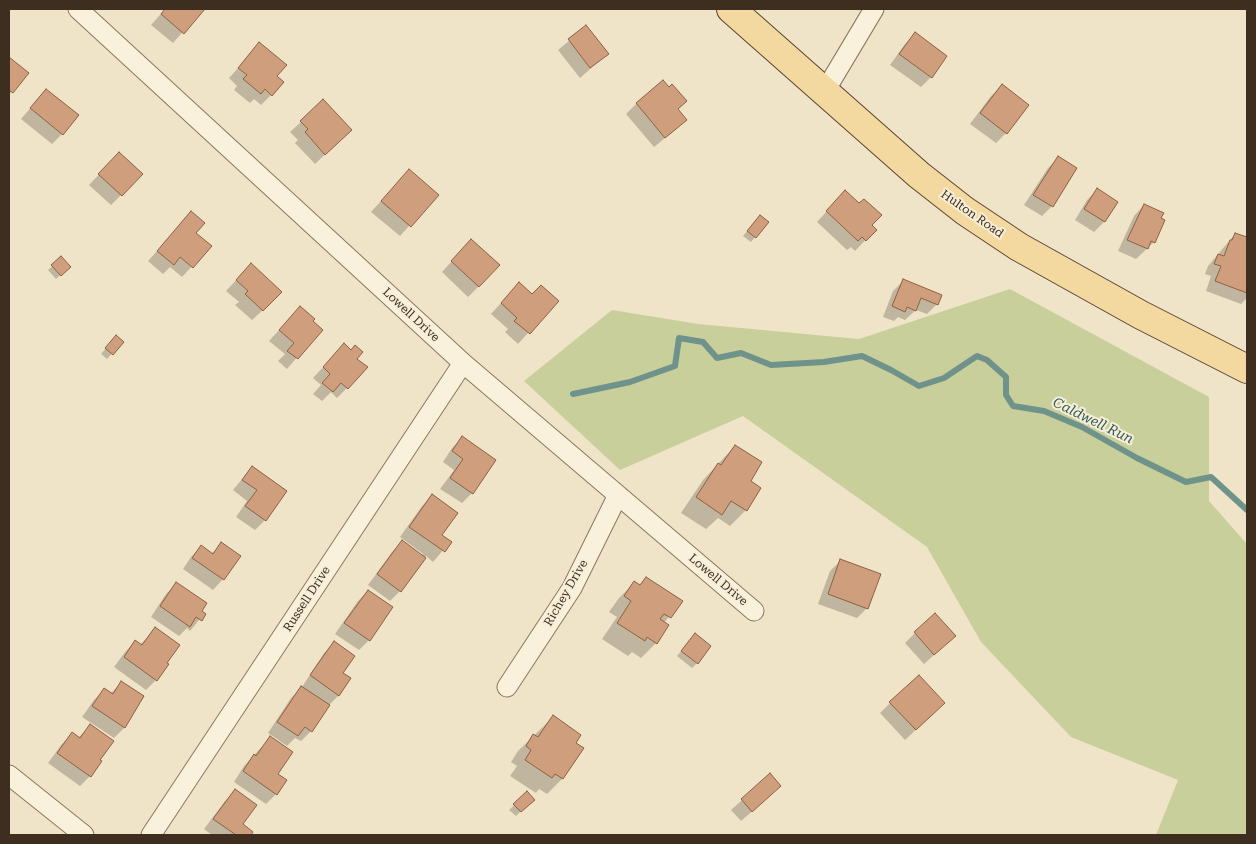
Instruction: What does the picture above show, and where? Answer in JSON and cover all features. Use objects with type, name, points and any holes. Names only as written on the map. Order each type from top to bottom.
[{"type":"main road","name":"Hulton Road","points":[[731,9],[919,175],[965,212],[1019,246],[1140,315],[1247,369]]},
{"type":"street","name":"Lowell Drive","points":[[78,9],[463,363],[754,611]]},
{"type":"street","points":[[825,91],[874,9]]},
{"type":"street","name":"Russell Drive","points":[[151,835],[463,363]]},
{"type":"street","name":"Richey Drive","points":[[507,687],[572,588],[618,495]]},
{"type":"street","points":[[9,775],[84,835]]},
{"type":"green space","points":[[1010,289],[1209,397],[1209,501],[1247,544],[1247,835],[1156,835],[1178,780],[1071,737],[981,642],[927,547],[743,416],[620,470],[524,381],[612,310],[698,324],[859,339]]},
{"type":"building","points":[[165,9],[205,9],[184,34],[161,14]]},
{"type":"building","points":[[586,25],[609,54],[590,68],[568,39]]},
{"type":"building","points":[[915,32],[947,56],[932,78],[899,54]]},
{"type":"building","points":[[259,42],[287,65],[277,76],[284,82],[272,96],[265,89],[261,94],[243,79],[247,75],[238,68]]},
{"type":"building","points":[[9,57],[29,73],[13,93],[9,90]]},
{"type":"building","points":[[663,80],[669,87],[672,84],[687,101],[678,109],[687,120],[665,138],[636,103]]},
{"type":"building","points":[[1002,84],[1029,105],[1007,134],[980,113]]},
{"type":"building","points":[[46,89],[79,115],[63,135],[30,108]]},
{"type":"building","points":[[323,99],[352,130],[325,155],[305,132],[308,129],[300,121]]},
{"type":"building","points":[[119,152],[143,174],[122,196],[98,174]]},
{"type":"building","points":[[1058,156],[1077,168],[1053,207],[1033,195]]},
{"type":"building","points":[[409,169],[439,195],[411,227],[381,201]]},
{"type":"building","points":[[1097,188],[1118,202],[1105,222],[1084,209]]},
{"type":"building","points":[[845,190],[859,203],[864,199],[882,215],[872,225],[877,230],[866,241],[862,237],[858,241],[826,211]]},
{"type":"building","points":[[1144,204],[1164,213],[1161,218],[1165,220],[1155,243],[1151,241],[1148,249],[1127,240]]},
{"type":"building","points":[[191,211],[205,223],[196,233],[212,246],[193,268],[180,257],[174,265],[157,251]]},
{"type":"building","points":[[760,215],[769,222],[756,238],[747,231]]},
{"type":"building","points":[[1235,233],[1247,237],[1247,293],[1215,281],[1221,266],[1214,264],[1218,254],[1224,256]]},
{"type":"building","points":[[471,239],[500,265],[479,287],[451,261]]},
{"type":"building","points":[[61,256],[71,267],[61,276],[51,265]]},
{"type":"building","points":[[251,263],[282,292],[263,311],[245,294],[248,291],[236,280]]},
{"type":"building","points":[[903,279],[942,295],[938,305],[921,298],[916,311],[907,307],[905,312],[892,306]]},
{"type":"building","points":[[519,282],[532,294],[541,285],[559,301],[530,334],[514,321],[517,318],[501,303]]},
{"type":"building","points":[[300,306],[315,319],[313,321],[323,330],[298,359],[287,351],[294,343],[279,330]]},
{"type":"building","points":[[116,335],[124,342],[113,355],[105,348]]},
{"type":"building","points":[[344,343],[351,350],[355,345],[363,352],[357,359],[368,367],[348,389],[341,383],[333,392],[322,383],[330,374],[323,367]]},
{"type":"building","points":[[462,436],[496,460],[473,494],[450,478],[463,459],[452,451]]},
{"type":"building","points":[[735,445],[762,462],[751,481],[761,488],[747,511],[731,501],[722,515],[696,497],[718,463],[721,465]]},
{"type":"building","points":[[252,466],[287,491],[266,521],[245,506],[257,490],[242,480]]},
{"type":"building","points":[[432,494],[458,513],[442,535],[452,542],[445,552],[409,527]]},
{"type":"building","points":[[402,540],[426,558],[401,592],[377,574]]},
{"type":"building","points":[[221,542],[241,556],[224,580],[192,558],[201,545],[213,554]]},
{"type":"building","points":[[840,559],[881,574],[868,609],[828,594]]},
{"type":"building","points":[[646,577],[683,601],[671,618],[664,614],[660,619],[669,625],[657,644],[647,637],[645,641],[617,623],[631,601],[624,596],[634,581],[640,585]]},
{"type":"building","points":[[176,582],[207,603],[202,611],[206,614],[202,621],[196,617],[190,627],[160,606]]},
{"type":"building","points":[[368,590],[393,607],[370,641],[344,623]]},
{"type":"building","points":[[935,613],[956,636],[934,655],[914,632]]},
{"type":"building","points":[[155,627],[180,645],[157,681],[124,657],[135,640],[142,645]]},
{"type":"building","points":[[695,633],[711,646],[698,664],[681,651]]},
{"type":"building","points":[[334,641],[355,656],[343,673],[351,678],[339,696],[310,675]]},
{"type":"building","points":[[919,675],[945,703],[916,730],[889,702]]},
{"type":"building","points":[[121,681],[144,696],[125,728],[92,706],[104,688],[113,694]]},
{"type":"building","points":[[301,686],[330,705],[312,732],[305,727],[298,736],[277,722]]},
{"type":"building","points":[[553,715],[581,735],[576,743],[584,748],[563,779],[555,774],[552,778],[525,760],[531,750],[526,746],[533,734],[538,737]]},
{"type":"building","points":[[90,724],[114,741],[100,760],[102,761],[91,777],[57,753],[72,732],[80,738]]},
{"type":"building","points":[[270,736],[293,752],[278,774],[287,780],[277,795],[243,771],[254,754],[256,756]]},
{"type":"building","points":[[770,773],[781,786],[752,812],[741,799]]},
{"type":"building","points":[[235,789],[257,805],[243,824],[253,832],[251,835],[236,835],[213,819]]},
{"type":"building","points":[[527,791],[535,800],[521,812],[513,804]]},
{"type":"waterway","name":"Caldwell Run","points":[[573,394],[630,382],[675,366],[679,338],[703,342],[717,358],[741,353],[771,365],[824,362],[862,356],[919,386],[944,378],[977,356],[987,360],[1006,377],[1006,395],[1013,406],[1044,411],[1082,427],[1137,458],[1186,482],[1211,477],[1247,510]]}]
